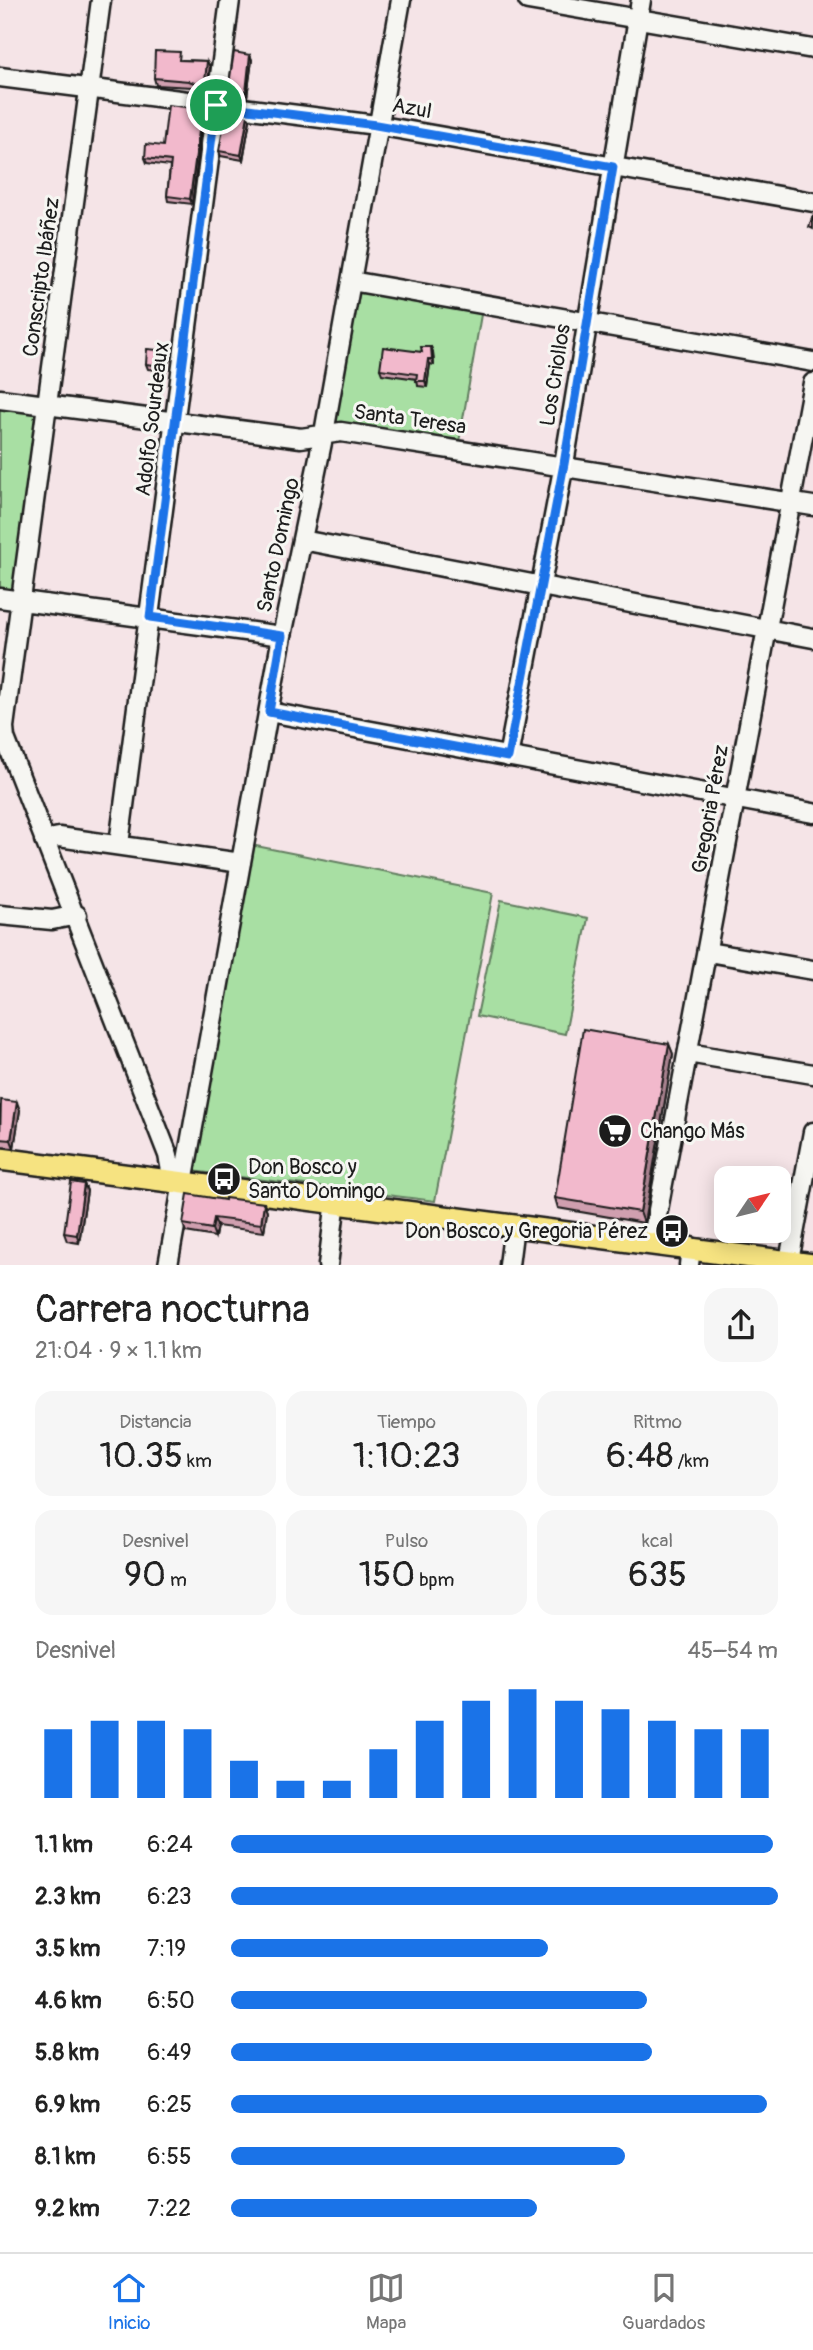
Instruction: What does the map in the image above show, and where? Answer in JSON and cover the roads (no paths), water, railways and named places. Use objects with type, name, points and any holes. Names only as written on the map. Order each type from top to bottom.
[{"type":"main road","points":[[0,1159],[652,1242],[690,1256],[789,1261],[813,1265]]},
{"type":"street","name":"Conscripto Ibáñez","points":[[2,726],[101,0]]},
{"type":"street","name":"Adolfo Sourdeaux","points":[[119,844],[230,0]]},
{"type":"street","name":"Santo Domingo","points":[[168,1265],[178,1181],[192,1130],[282,636],[324,433],[376,125],[401,0]]},
{"type":"street","points":[[528,0],[813,48]]},
{"type":"street","name":"Los Criollos","points":[[508,757],[564,464],[641,0]]},
{"type":"street","name":"Azul","points":[[0,77],[376,125],[813,202]]},
{"type":"street","points":[[351,281],[813,362]]},
{"type":"street","name":"Gregoria Pérez","points":[[652,1242],[813,383]]},
{"type":"street","name":"Santa Teresa","points":[[0,399],[301,438],[341,432],[564,464],[813,506]]},
{"type":"street","points":[[302,540],[813,638]]},
{"type":"street","points":[[0,598],[282,636]]},
{"type":"street","points":[[269,712],[813,813]]},
{"type":"street","points":[[2,726],[178,1181]]},
{"type":"street","points":[[44,840],[59,837],[119,844],[241,863]]},
{"type":"street","points":[[0,915],[52,920],[77,915]]},
{"type":"street","points":[[708,952],[813,970]]},
{"type":"street","points":[[688,1053],[813,1074]]},
{"type":"street","points":[[160,1135],[175,1136],[192,1130]]},
{"type":"street","points":[[789,1261],[813,1132]]},
{"type":"street","points":[[328,1265],[336,1200]]},
{"type":"street","points":[[509,1265],[514,1226]]},
{"type":"place","name":"Chango Más","points":[[615,1131]]},
{"type":"place","name":"Don Bosco y Santo Domingo","points":[[224,1179]]},
{"type":"place","name":"Don Bosco y Gregoria Pérez","points":[[672,1231]]}]
